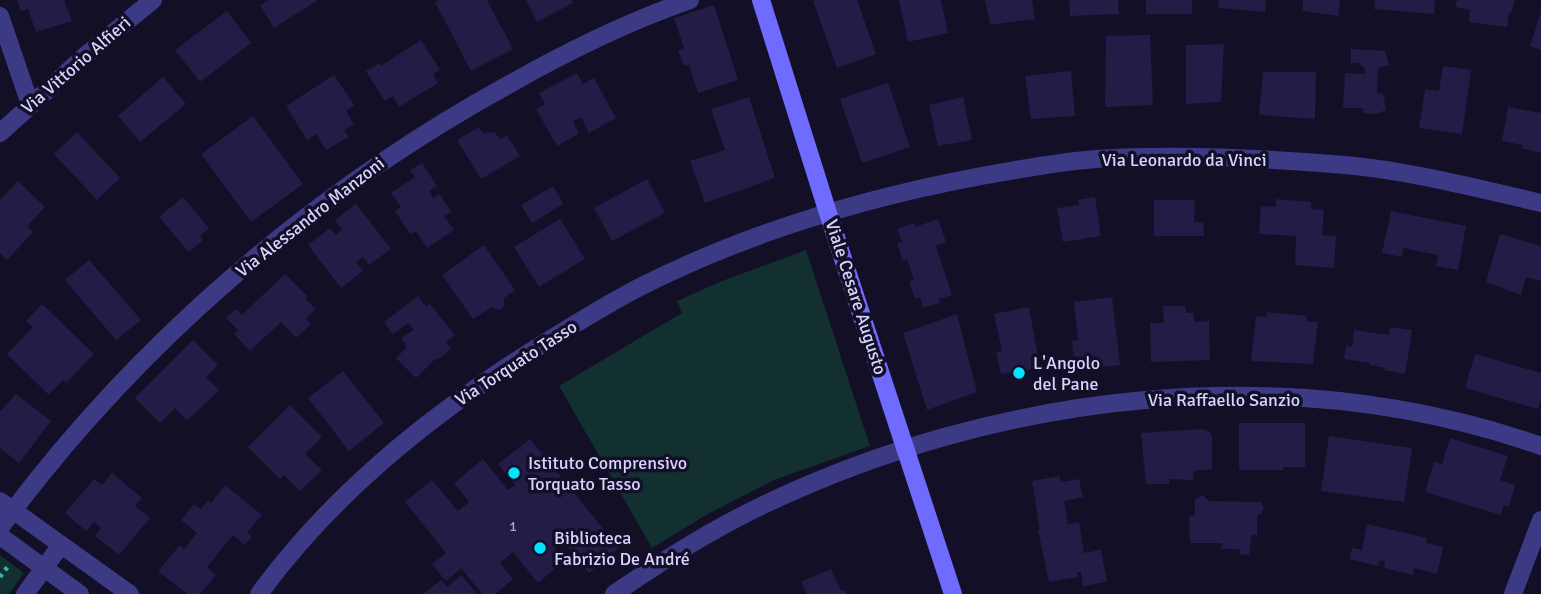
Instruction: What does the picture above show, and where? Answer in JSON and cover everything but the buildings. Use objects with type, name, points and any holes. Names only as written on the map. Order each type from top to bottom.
[{"type":"main road","name":"Viale Cesare Augusto","points":[[761,0],[953,594]]},
{"type":"street","name":"Via Vittorio Alfieri","points":[[0,133],[30,104],[153,0]]},
{"type":"street","name":"Via Alessandro Manzoni","points":[[0,528],[6,506],[135,369],[208,299],[296,224],[377,163],[455,114],[568,52],[690,0]]},
{"type":"street","points":[[0,16],[30,104]]},
{"type":"street","name":"Via Leonardo da Vinci","points":[[828,213],[930,186],[997,173],[1093,159],[1146,158],[1255,159],[1348,166],[1448,181],[1541,203]]},
{"type":"street","name":"Via Torquato Tasso","points":[[259,594],[310,530],[351,488],[400,444],[474,389],[558,334],[638,288],[779,228],[828,213]]},
{"type":"street","name":"Via Raffaello Sanzio","points":[[614,594],[658,564],[753,510],[810,484],[907,450],[1055,411],[1163,398],[1318,400],[1415,411],[1472,424],[1541,446]]},
{"type":"street","points":[[6,506],[130,594]]},
{"type":"street","points":[[1513,594],[1541,520]]},
{"type":"street","points":[[0,536],[80,594]]},
{"type":"street","points":[[25,594],[61,545]]},
{"type":"green space","points":[[806,250],[870,446],[774,480],[706,515],[652,548],[559,386],[682,313],[677,301]]},
{"type":"green space","points":[[0,555],[24,573],[9,594],[0,594]]},
{"type":"place","name":"L'Angolo del Pane","points":[[1019,373]]},
{"type":"place","name":"Istituto Comprensivo Torquato Tasso","points":[[514,473]]},
{"type":"place","name":"Biblioteca Fabrizio De André","points":[[540,548]]}]
